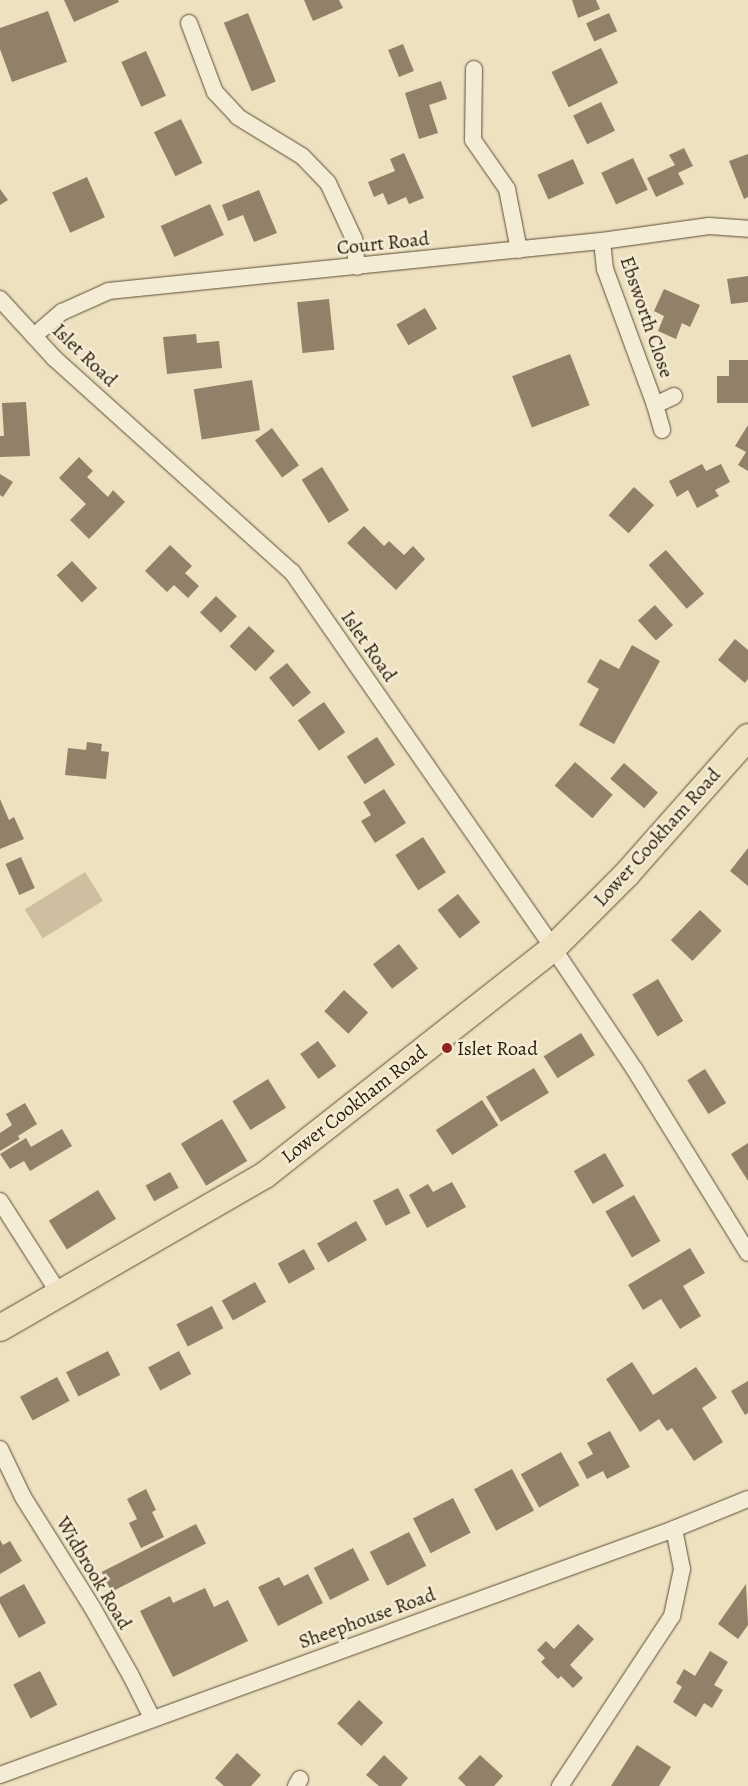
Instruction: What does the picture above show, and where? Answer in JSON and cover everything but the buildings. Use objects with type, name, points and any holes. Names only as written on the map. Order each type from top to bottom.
[{"type":"main road","name":"Lower Cookham Road","points":[[0,1328],[265,1175],[553,948],[627,874],[748,737]]},
{"type":"street","points":[[189,24],[215,92],[238,117],[302,156],[328,183],[354,239],[357,267]]},
{"type":"street","points":[[474,69],[473,140],[507,189],[519,250]]},
{"type":"street","name":"Court Road","points":[[34,336],[62,312],[109,290],[602,242],[709,226],[748,228]]},
{"type":"street","name":"Ebsworth Close","points":[[602,242],[605,269],[655,405],[662,430]]},
{"type":"street","name":"Islet Road","points":[[0,299],[54,358],[292,572],[553,948],[634,1070],[748,1253]]},
{"type":"street","name":"Ebsworth Close","points":[[655,405],[674,396]]},
{"type":"street","points":[[0,1201],[60,1295]]},
{"type":"street","name":"Widbrook Road","points":[[0,1449],[23,1497],[92,1607],[152,1718]]},
{"type":"street","name":"Sheephouse Road","points":[[0,1775],[674,1529],[748,1499]]},
{"type":"street","points":[[560,1786],[672,1616],[682,1569],[674,1529]]},
{"type":"shaded area","points":[[85,872],[103,901],[43,938],[25,910]]},
{"type":"place","name":"Islet Road","points":[[447,1048]]}]
